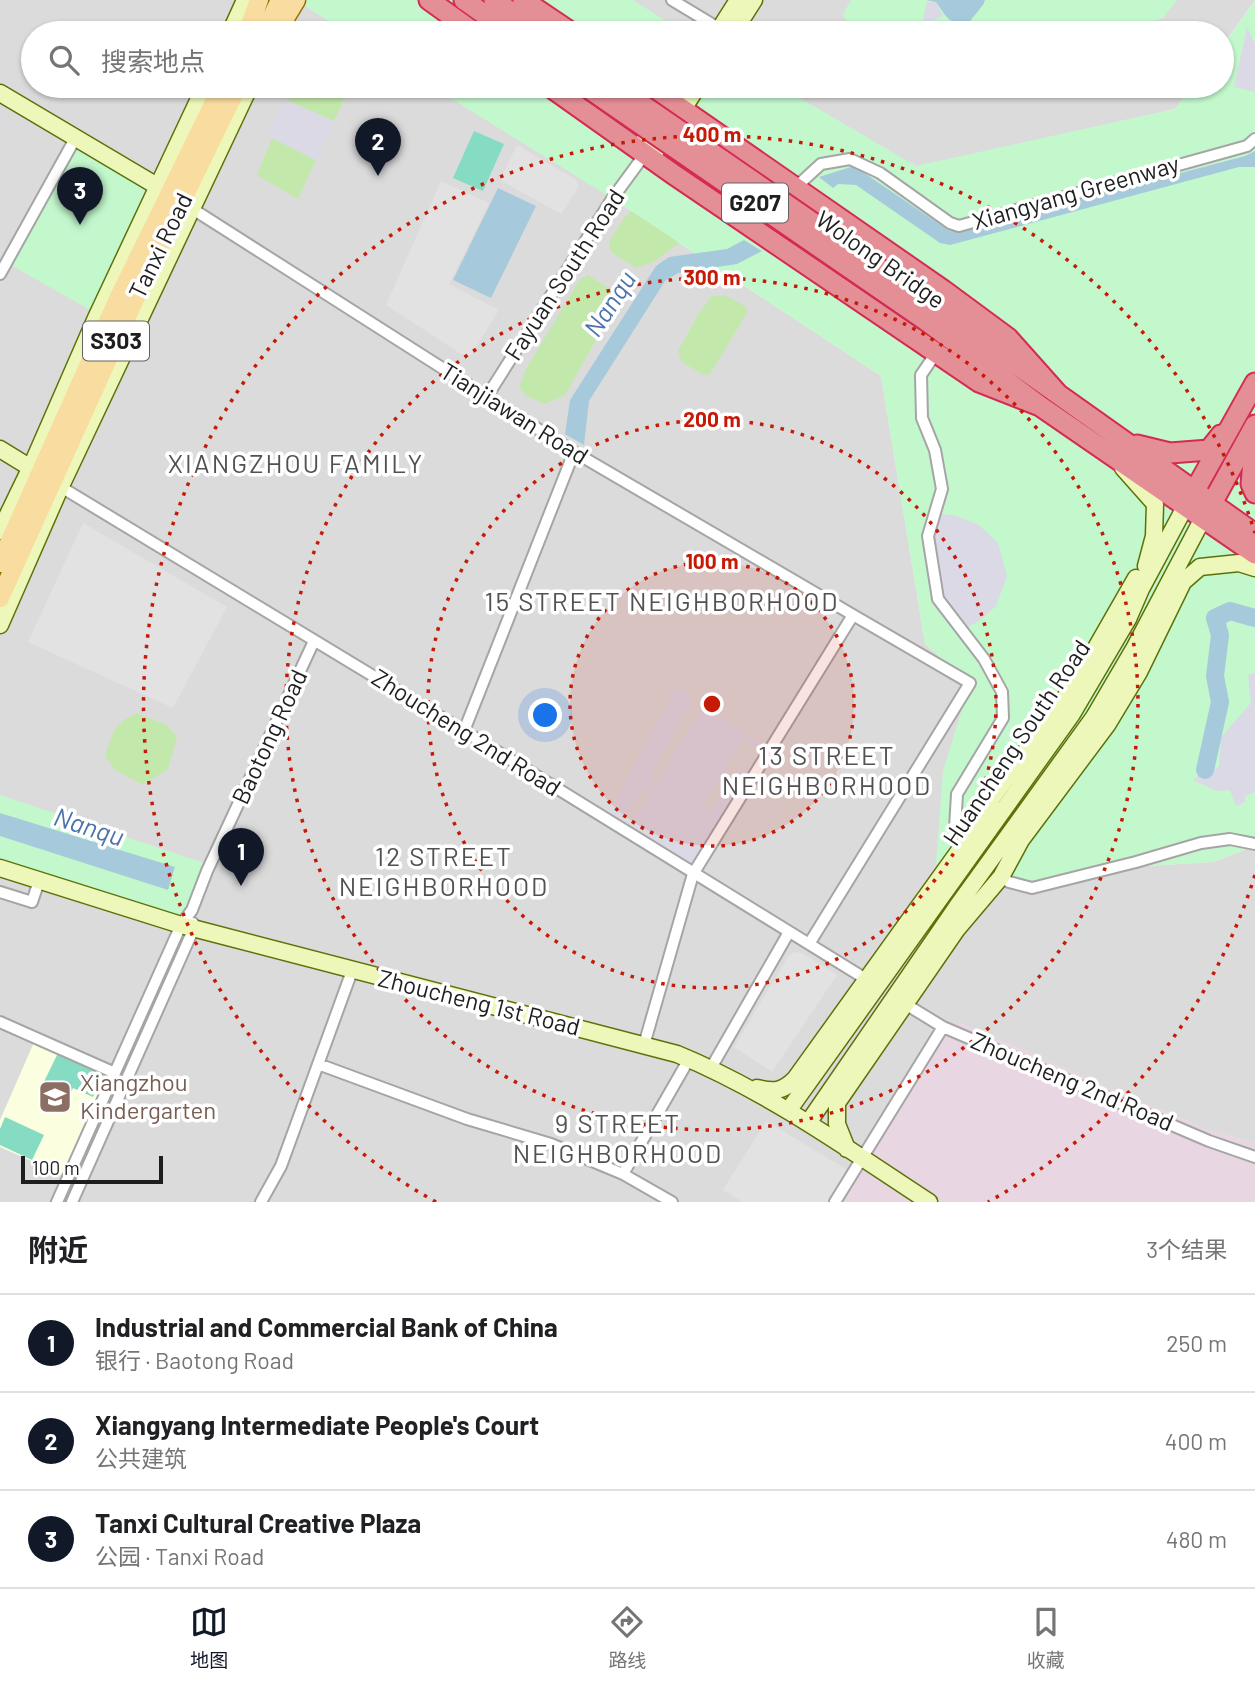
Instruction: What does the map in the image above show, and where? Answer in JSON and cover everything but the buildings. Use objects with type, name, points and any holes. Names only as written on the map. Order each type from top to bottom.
[{"type":"highway","points":[[429,0],[458,21]]},
{"type":"highway","points":[[464,0],[494,21]]},
{"type":"highway","points":[[494,0],[524,21]]},
{"type":"highway","points":[[523,0],[554,21]]},
{"type":"highway","points":[[566,98],[979,382],[1041,406]]},
{"type":"highway","name":"Wolong Bridge","points":[[603,98],[930,314],[1057,393]]},
{"type":"highway","name":"Wolong Bridge","points":[[632,98],[930,314],[1041,406]]},
{"type":"highway","points":[[690,98],[712,129],[1008,338],[1057,393]]},
{"type":"highway","name":"Huancheng South Road","points":[[1207,512],[1246,420],[1255,383]]},
{"type":"highway","name":"G207","points":[[1057,393],[1118,449]]},
{"type":"highway","name":"G207","points":[[1041,406],[1118,449],[1207,512],[1255,554]]},
{"type":"highway","points":[[1118,449],[1170,453],[1209,450],[1246,420]]},
{"type":"highway","name":"Huancheng South Road","points":[[1190,499],[1246,420]]},
{"type":"highway","points":[[1255,439],[1251,484],[1255,493]]},
{"type":"highway","name":"G207","points":[[1207,512],[1255,534]]},
{"type":"main road","points":[[251,21],[258,0]]},
{"type":"main road","points":[[259,21],[280,0]]},
{"type":"main road","points":[[283,21],[296,0]]},
{"type":"main road","name":"Tanxi Road","points":[[0,563],[46,478],[140,287],[217,98]]},
{"type":"main road","name":"Tanxi Road","points":[[175,197],[226,110],[236,98]]},
{"type":"main road","name":"Tanxi Road","points":[[0,598],[46,478]]},
{"type":"street","points":[[245,0],[246,21]]},
{"type":"street","points":[[672,0],[705,21]]},
{"type":"street","points":[[728,21],[738,0]]},
{"type":"street","points":[[734,21],[754,0]]},
{"type":"street","name":"Tianjiawan Road","points":[[0,93],[175,197],[574,452],[970,683],[809,944]]},
{"type":"street","points":[[175,197],[202,98]]},
{"type":"street","points":[[0,625],[96,318],[238,98]]},
{"type":"street","points":[[645,154],[684,98]]},
{"type":"street","points":[[0,274],[76,137]]},
{"type":"street","name":"Xiangyang Greenway","points":[[796,187],[821,164],[850,159],[880,173],[950,223],[959,226],[1247,146],[1255,139]]},
{"type":"street","name":"Fayuan South Road","points":[[486,398],[612,199],[645,154]]},
{"type":"street","points":[[936,353],[921,375],[922,418],[935,450],[942,489],[928,536],[938,599],[984,659],[1002,692],[1003,718],[957,794],[955,828],[968,838]]},
{"type":"street","name":"Zhoucheng 2nd Road","points":[[0,449],[464,731],[871,983]]},
{"type":"street","points":[[1118,449],[1154,504],[1154,536],[1141,589]]},
{"type":"street","points":[[464,731],[574,452]]},
{"type":"street","points":[[0,531],[46,478]]},
{"type":"street","name":"Huancheng South Road","points":[[788,1111],[871,983],[1072,714],[1128,619],[1141,589],[1190,499]]},
{"type":"street","name":"Huancheng South Road","points":[[808,1123],[901,1001],[958,905],[1094,717],[1135,647],[1207,512]]},
{"type":"street","points":[[740,1084],[774,1092],[786,1088],[871,983],[982,819],[992,798],[1077,681],[1149,555]]},
{"type":"street","points":[[1156,605],[1200,567],[1239,563],[1255,568]]},
{"type":"street","points":[[847,1149],[837,1124],[837,1103],[901,1001],[1000,877],[1021,840],[1107,725],[1158,635],[1182,582]]},
{"type":"street","points":[[644,1045],[694,874],[853,615]]},
{"type":"street","name":"Baotong Road","points":[[188,926],[207,871],[314,641]]},
{"type":"street","points":[[1072,714],[1077,681]]},
{"type":"street","points":[[1094,717],[1123,698]]},
{"type":"street","points":[[1000,877],[1032,888],[1201,843],[1230,839],[1255,844]]},
{"type":"street","name":"Zhoucheng 1st Road","points":[[0,868],[188,926],[689,1059],[711,1068],[788,1111],[929,1202]]},
{"type":"street","points":[[0,892],[32,902],[39,881]]},
{"type":"street","points":[[57,1202],[188,926]]},
{"type":"street","points":[[72,1202],[188,926]]},
{"type":"street","points":[[711,1068],[789,932]]},
{"type":"street","points":[[261,1202],[281,1166],[352,971]]},
{"type":"street","name":"Zhoucheng 2nd Road","points":[[901,1001],[943,1027],[1255,1157]]},
{"type":"street","points":[[0,1022],[116,1073]]},
{"type":"street","points":[[835,1202],[943,1027]]},
{"type":"street","points":[[623,1174],[689,1059]]},
{"type":"street","points":[[318,1065],[467,1119],[551,1144],[623,1174],[672,1202]]},
{"type":"shaded area","points":[[0,0],[1255,0],[1234,29],[1234,21],[21,21],[21,98],[678,98],[614,200],[881,376],[925,644],[970,683],[1130,867],[1213,862],[1255,846],[1255,1143],[1211,1131],[835,1202],[0,1202]]},
{"type":"shaded area","points":[[927,2],[936,2],[943,16],[933,21],[923,20]]},
{"type":"shaded area","points":[[1247,27],[1255,44],[1255,92],[1234,87]]},
{"type":"shaded area","points":[[799,98],[1183,98],[1175,109],[916,167]]},
{"type":"shaded area","points":[[288,101],[334,121],[316,160],[272,138],[270,129],[281,105]]},
{"type":"shaded area","points":[[517,145],[576,180],[579,186],[561,214],[500,180]]},
{"type":"shaded area","points":[[441,181],[489,203],[449,284],[499,310],[471,355],[463,355],[386,305]]},
{"type":"shaded area","points":[[935,513],[957,516],[979,525],[998,543],[1007,576],[996,606],[982,619],[961,631],[938,599],[928,536]]},
{"type":"shaded area","points":[[83,523],[227,607],[173,708],[28,642]]},
{"type":"shaded area","points":[[1255,673],[1255,792],[1245,796],[1245,802],[1236,806],[1230,790],[1216,791],[1193,780],[1199,775],[1211,773],[1219,766],[1221,737],[1251,703],[1248,675]]},
{"type":"shaded area","points":[[676,687],[693,698],[649,780],[656,784],[703,708],[771,748],[767,754],[743,740],[703,806],[711,810],[738,769],[752,778],[693,874],[627,833],[649,791],[643,787],[618,828],[605,819]]},
{"type":"shaded area","points":[[794,952],[802,953],[837,975],[772,1072],[734,1047],[789,955]]},
{"type":"shaded area","points":[[961,1023],[1211,1131],[1255,1143],[1255,1202],[833,1202],[943,1027]]},
{"type":"shaded area","name":"Xiangzhou Kindergarten","points":[[35,1040],[111,1074],[65,1176],[0,1147],[0,1120]]},
{"type":"shaded area","points":[[766,1121],[849,1171],[831,1202],[743,1202],[723,1190]]},
{"type":"green space","points":[[296,0],[633,0],[665,21],[328,21]]},
{"type":"green space","points":[[851,0],[1177,0],[1163,18],[1154,21],[846,21],[843,14]]},
{"type":"green space","points":[[1255,1],[1255,846],[1212,862],[1130,867],[1047,891],[936,864],[943,771],[970,683],[925,644],[881,376],[613,199],[450,98],[800,98],[916,166],[1175,109],[1183,98],[1234,98],[1234,30]]},
{"type":"green space","points":[[290,98],[345,98],[334,121],[288,101]]},
{"type":"green space","points":[[474,131],[504,144],[483,191],[453,178]]},
{"type":"green space","points":[[272,138],[316,160],[298,199],[257,175]]},
{"type":"green space","points":[[75,145],[147,187],[92,311],[9,264]]},
{"type":"green space","points":[[643,200],[679,243],[655,261],[636,268],[611,252],[609,241],[624,218]]},
{"type":"green space","points":[[588,275],[616,293],[619,299],[565,395],[545,404],[526,396],[519,387],[526,369],[580,279]]},
{"type":"green space","points":[[725,295],[746,307],[747,313],[710,374],[703,375],[681,361],[678,351],[699,313],[712,296]]},
{"type":"green space","points":[[137,713],[167,725],[177,737],[168,769],[143,785],[115,770],[105,756],[118,725]]},
{"type":"green space","points":[[0,795],[210,865],[181,925],[0,868]]},
{"type":"green space","points":[[58,1053],[104,1073],[93,1097],[73,1088],[65,1104],[39,1092]]},
{"type":"green space","points":[[5,1117],[44,1135],[32,1160],[0,1145],[0,1129]]},
{"type":"water","points":[[926,0],[985,0],[970,21],[952,21],[936,2]]},
{"type":"water","points":[[1255,151],[1255,167],[1239,167],[950,245],[940,243],[856,185],[838,184],[833,188],[819,177],[854,166],[948,230],[957,232],[1245,156]]},
{"type":"water","points":[[498,188],[536,206],[491,298],[453,280]]},
{"type":"water","points":[[744,240],[762,251],[737,264],[678,273],[665,281],[589,401],[584,445],[565,434],[570,400],[656,266],[669,257],[727,249]]},
{"type":"water","name":"Nanqu","points":[[0,813],[175,867],[168,890],[0,836]]},
{"type":"waterway","points":[[1205,770],[1220,702],[1215,676],[1220,635],[1215,618],[1230,611],[1255,618]]},
{"type":"place","name":"Xiangyang Intermediate People's Court","points":[[378,176]]},
{"type":"place","name":"Tanxi Cultural Creative Plaza","points":[[80,225]]},
{"type":"place","name":"Industrial and Commercial Bank of China","points":[[241,886]]},
{"type":"place","name":"Xiangzhou Kindergarten","points":[[55,1097]]},
{"type":"district","name":"XIANGZHOU FAMILY","points":[[296,464]]},
{"type":"district","name":"15 STREET NEIGHBORHOOD","points":[[662,602]]},
{"type":"district","name":"13 STREET NEIGHBORHOOD","points":[[827,771]]},
{"type":"district","name":"12 STREET NEIGHBORHOOD","points":[[444,872]]},
{"type":"district","name":"9 STREET NEIGHBORHOOD","points":[[618,1139]]}]
